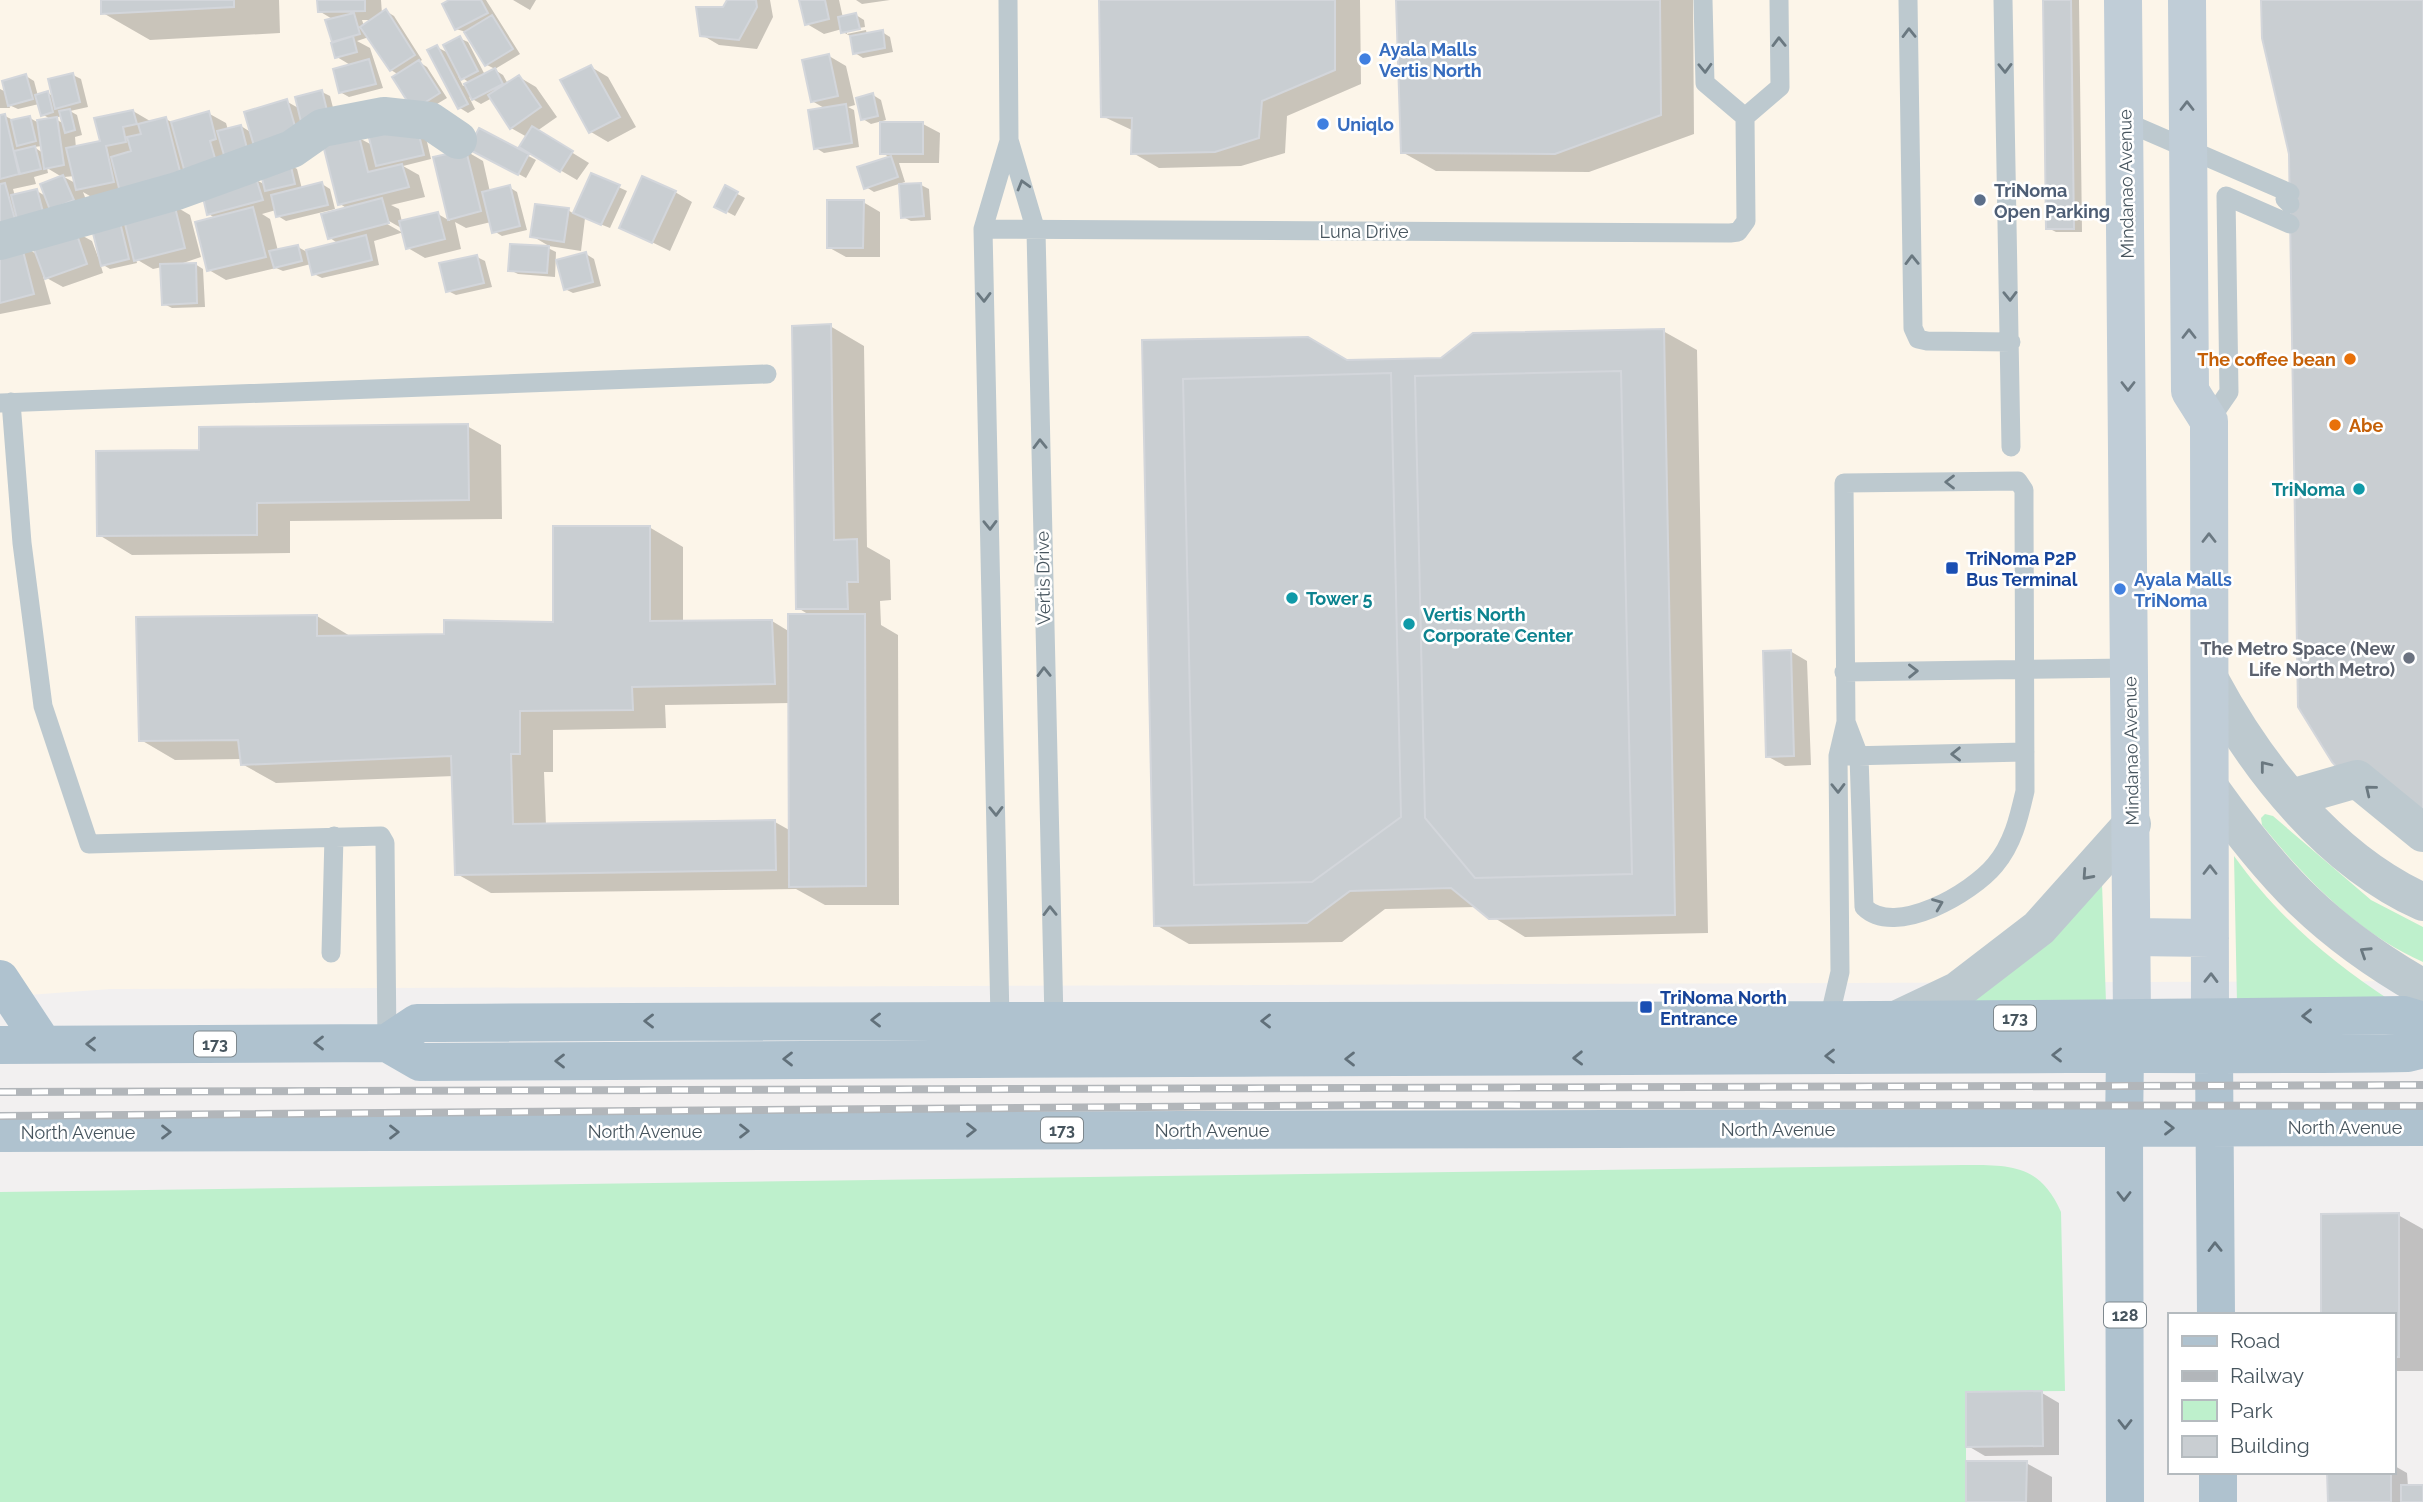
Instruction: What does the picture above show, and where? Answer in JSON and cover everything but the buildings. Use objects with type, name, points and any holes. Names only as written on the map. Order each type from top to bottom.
[{"type":"main road","points":[[0,979],[43,1044]]},
{"type":"main road","name":"173","points":[[0,1045],[387,1043],[420,1062],[930,1058],[1457,1060],[1829,1019],[2404,1015],[2423,1021]]},
{"type":"main road","name":"Mindanao Avenue","points":[[2125,1502],[2125,1054],[2132,1017]]},
{"type":"main road","points":[[2210,1018],[2214,1056],[2216,1313]]},
{"type":"main road","name":"173","points":[[387,1043],[417,1023],[1000,1019],[1454,1021],[1637,1039],[2214,1056],[2408,1053],[2423,1049]]},
{"type":"main road","points":[[930,1058],[1000,1019]]},
{"type":"main road","points":[[1054,1020],[1093,1059]]},
{"type":"main road","name":"North Avenue","points":[[0,1132],[2423,1127]]},
{"type":"main road","points":[[2218,1474],[2218,1502]]},
{"type":"street","name":"Mindanao Avenue","points":[[2123,0],[2132,1017]]},
{"type":"street","points":[[2187,0],[2190,391],[2209,421],[2210,1018]]},
{"type":"street","points":[[0,241],[177,191],[292,149],[322,128],[384,116],[430,121],[458,140]]},
{"type":"street","points":[[2210,680],[2236,727],[2291,798],[2364,867],[2386,883],[2423,902]]},
{"type":"street","points":[[2291,798],[2357,779],[2423,833]]},
{"type":"street","points":[[2210,788],[2254,848],[2310,910],[2340,935],[2423,988]]},
{"type":"street","points":[[1898,1019],[1957,991],[2039,928],[2132,824]]},
{"type":"street","points":[[2133,937],[2210,938]]},
{"type":"street","points":[[1454,1021],[1457,1060]]},
{"type":"lane","name":"Vertis Drive","points":[[1008,0],[1009,140],[1036,230],[1054,1020]]},
{"type":"lane","points":[[1703,0],[1705,83],[1745,117],[1780,87],[1779,0]]},
{"type":"lane","points":[[1908,0],[1913,328],[1918,338],[1927,341],[2011,342]]},
{"type":"lane","points":[[2003,0],[2011,447]]},
{"type":"lane","name":"Luna Drive","points":[[983,229],[1738,232],[1744,227],[1745,117]]},
{"type":"lane","points":[[2126,128],[2187,154],[2290,207],[2225,197],[2229,392],[2209,421]]},
{"type":"lane","name":"Vertis Drive","points":[[1000,1019],[983,229],[1009,140]]},
{"type":"lane","points":[[387,1043],[385,843],[380,836],[372,834],[89,844],[43,706],[6,403],[767,374]]},
{"type":"lane","points":[[1829,1019],[1840,972],[1838,756],[1846,722],[1843,483],[2018,481],[2024,490],[2025,791],[2016,830],[1996,865],[1966,891],[1936,906],[1889,920],[1873,916],[1864,907],[1859,756],[1846,722]]},
{"type":"lane","points":[[1844,672],[2129,668]]},
{"type":"lane","points":[[1838,756],[2025,752]]},
{"type":"lane","points":[[331,953],[334,836]]},
{"type":"shaded area","points":[[0,0],[2423,0],[2423,981],[111,989],[0,997]]},
{"type":"green space","points":[[2265,814],[2273,816],[2371,900],[2423,927],[2423,962],[2377,936],[2315,885],[2262,825],[2261,818]]},
{"type":"green space","points":[[2234,856],[2268,898],[2305,936],[2391,1001],[2237,1003]]},
{"type":"green space","points":[[2102,883],[2106,1003],[1969,1002]]},
{"type":"green space","points":[[1963,1165],[2022,1170],[2043,1184],[2061,1212],[2065,1391],[1966,1392],[1966,1502],[0,1502],[0,1192]]},
{"type":"railway","points":[[0,1092],[2423,1085]]},
{"type":"railway","points":[[0,1116],[1386,1105],[2423,1106]]},
{"type":"place","name":"Ayala Malls Vertis North","points":[[1365,59]]},
{"type":"place","name":"Uniqlo","points":[[1323,124]]},
{"type":"place","name":"TriNoma Open Parking","points":[[1980,200]]},
{"type":"place","name":"The coffee bean","points":[[2350,359]]},
{"type":"place","name":"Abe","points":[[2335,425]]},
{"type":"place","name":"TriNoma","points":[[2359,489]]},
{"type":"place","name":"TriNoma P2P Bus Terminal","points":[[1952,568]]},
{"type":"place","name":"Ayala Malls TriNoma","points":[[2120,589]]},
{"type":"place","name":"Tower 5","points":[[1292,598]]},
{"type":"place","name":"Vertis North Corporate Center","points":[[1409,624]]},
{"type":"place","name":"The Metro Space (New Life North Metro)","points":[[2409,658]]},
{"type":"place","name":"TriNoma North Entrance","points":[[1646,1007]]}]
